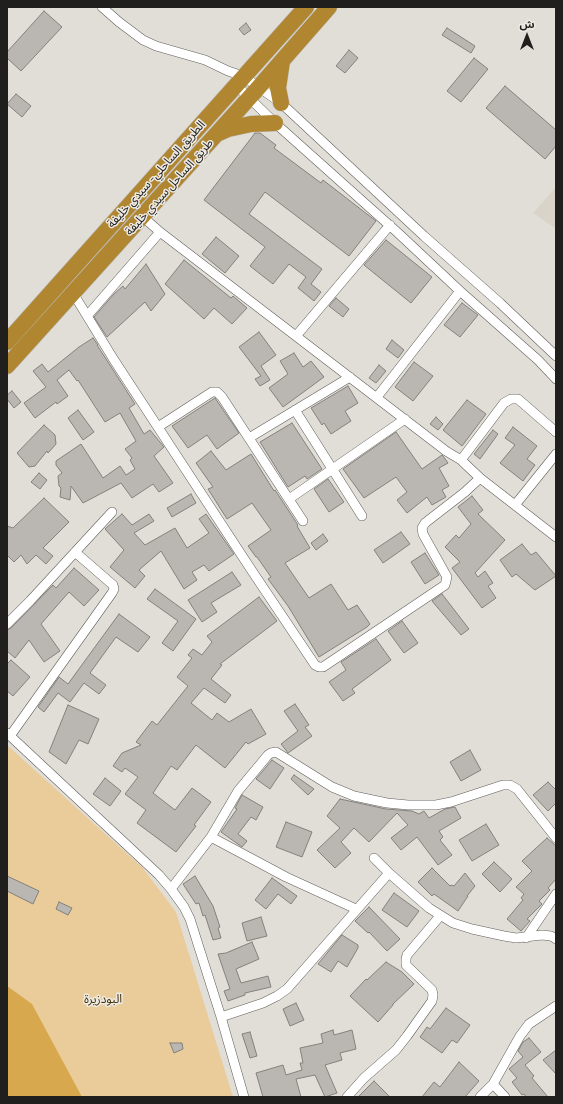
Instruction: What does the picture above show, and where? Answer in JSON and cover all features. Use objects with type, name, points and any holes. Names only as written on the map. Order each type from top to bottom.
[{"type":"highway","name":"الطريق الساحلي- سيدي خليفة","points":[[7,342],[306,7]]},
{"type":"highway","name":"طريق الساحل سيدي خليفة","points":[[7,366],[254,93],[329,7]]},
{"type":"highway","points":[[281,103],[279,81],[282,61]]},
{"type":"highway","points":[[217,133],[251,124],[275,123]]},
{"type":"street","points":[[102,7],[118,22],[143,40],[156,46],[205,60],[228,71],[254,93],[275,123],[390,225],[460,291],[556,377]]},
{"type":"street","points":[[239,81],[254,93],[281,103],[556,356]]},
{"type":"street","points":[[143,216],[160,232],[446,451],[461,460],[480,478],[556,537]]},
{"type":"street","points":[[296,336],[390,225]]},
{"type":"street","points":[[87,316],[160,232]]},
{"type":"street","points":[[377,397],[460,291]]},
{"type":"street","points":[[73,293],[260,583],[315,665],[319,667],[323,667],[445,585],[447,577],[422,534],[422,528],[480,478]]},
{"type":"street","points":[[249,438],[350,376]]},
{"type":"street","points":[[158,427],[212,392],[217,392],[222,396],[303,521]]},
{"type":"street","points":[[461,460],[504,403],[510,399],[518,399],[556,432]]},
{"type":"street","points":[[295,410],[362,516]]},
{"type":"street","points":[[289,499],[405,419]]},
{"type":"street","points":[[515,505],[556,454]]},
{"type":"street","points":[[7,624],[112,512]]},
{"type":"street","points":[[75,552],[113,585],[114,588],[112,593],[9,735],[159,875],[172,889],[184,907],[190,919],[221,1017],[244,1097]]},
{"type":"street","points":[[172,889],[211,837],[238,791],[271,752],[276,752],[332,788],[354,796],[387,803],[436,805],[451,802],[503,785],[510,785],[517,789],[556,838]]},
{"type":"street","points":[[211,837],[286,877],[356,909]]},
{"type":"street","points":[[374,858],[389,874],[440,916],[453,923],[472,929],[516,938],[542,935],[551,936],[556,939]]},
{"type":"street","points":[[221,1017],[263,1003],[287,989],[356,909],[389,874]]},
{"type":"street","points":[[526,938],[556,894]]},
{"type":"street","points":[[347,1097],[364,1078],[396,1050],[432,1001],[432,990],[406,964],[406,960],[407,955],[440,916]]},
{"type":"street","points":[[480,1097],[493,1084],[529,1024],[556,1006]]},
{"type":"street","points":[[493,1084],[505,1097]]},
{"type":"shaded area","points":[[556,187],[556,229],[533,213]]},
{"type":"shaded area","points":[[7,986],[32,1004],[82,1097],[7,1097]]},
{"type":"green space","name":"البودزيرة","points":[[7,745],[142,867],[176,912],[233,1097],[7,1097]]},
{"type":"building","points":[[44,11],[62,27],[21,71],[7,58],[7,52]]},
{"type":"building","points":[[246,23],[251,30],[244,35],[239,29]]},
{"type":"building","points":[[447,28],[475,46],[471,53],[442,35]]},
{"type":"building","points":[[349,50],[358,58],[345,73],[336,66]]},
{"type":"building","points":[[474,58],[488,69],[461,102],[447,91]]},
{"type":"building","points":[[505,86],[556,130],[556,146],[545,159],[486,108]]},
{"type":"building","points":[[16,94],[31,106],[22,117],[7,104]]},
{"type":"building","points":[[255,133],[260,133],[276,145],[274,148],[321,183],[323,180],[376,221],[349,256],[265,192],[249,214],[322,269],[311,284],[321,292],[314,301],[298,288],[306,277],[289,264],[273,284],[250,266],[265,247],[204,200]]},
{"type":"building","points":[[216,237],[239,256],[225,273],[202,254]]},
{"type":"building","points":[[386,240],[432,277],[411,303],[364,265]]},
{"type":"building","points":[[184,260],[231,298],[233,296],[247,308],[232,324],[214,308],[204,319],[165,284]]},
{"type":"building","points":[[146,264],[165,294],[151,311],[145,302],[107,337],[94,317],[114,294],[123,286],[125,289]]},
{"type":"building","points":[[336,298],[349,309],[343,317],[329,306]]},
{"type":"building","points":[[462,303],[478,315],[460,337],[444,325]]},
{"type":"building","points":[[259,332],[276,355],[261,366],[270,380],[260,386],[255,379],[261,376],[239,347]]},
{"type":"building","points":[[93,338],[135,404],[129,408],[144,434],[150,430],[164,447],[154,456],[173,483],[159,492],[153,484],[132,498],[121,483],[83,503],[71,486],[70,500],[60,497],[61,488],[59,486],[58,476],[62,473],[56,465],[56,461],[81,444],[103,478],[120,466],[126,475],[135,469],[130,460],[132,458],[125,449],[136,441],[120,413],[105,422],[78,380],[77,381],[69,370],[57,380],[68,396],[57,404],[56,402],[35,418],[24,403],[46,387],[33,371],[42,364],[48,372],[79,347]]},
{"type":"building","points":[[392,340],[404,350],[398,358],[386,349]]},
{"type":"building","points":[[294,353],[303,367],[311,361],[324,377],[283,407],[269,388],[288,374],[280,361]]},
{"type":"building","points":[[414,362],[433,376],[413,401],[395,387]]},
{"type":"building","points":[[379,365],[386,371],[376,383],[369,378]]},
{"type":"building","points":[[348,386],[358,403],[345,411],[351,421],[331,434],[324,423],[322,425],[311,408]]},
{"type":"building","points":[[12,391],[21,402],[14,408],[7,399],[7,395]]},
{"type":"building","points":[[215,398],[239,433],[217,449],[207,435],[188,448],[172,426]]},
{"type":"building","points":[[467,400],[486,414],[462,446],[443,430]]},
{"type":"building","points":[[78,410],[94,432],[83,440],[68,418]]},
{"type":"building","points":[[436,417],[443,424],[438,430],[430,424]]},
{"type":"building","points":[[292,423],[322,469],[307,479],[305,476],[288,487],[260,442]]},
{"type":"building","points":[[44,425],[55,435],[56,444],[48,453],[47,451],[35,466],[29,467],[17,453]]},
{"type":"building","points":[[513,427],[537,446],[527,459],[535,465],[523,481],[500,463],[515,445],[505,438]]},
{"type":"building","points":[[493,430],[498,434],[480,459],[474,454]]},
{"type":"building","points":[[396,432],[422,469],[442,455],[443,456],[448,463],[439,468],[449,486],[442,490],[446,497],[432,505],[427,497],[407,513],[397,500],[407,492],[396,477],[364,498],[343,469]]},
{"type":"building","points":[[211,451],[226,470],[251,454],[274,491],[275,490],[298,525],[297,526],[310,548],[285,563],[309,598],[331,584],[348,610],[357,605],[370,624],[367,627],[319,657],[288,606],[268,579],[271,577],[248,546],[271,530],[252,503],[227,519],[208,489],[213,487],[196,463]]},
{"type":"building","points":[[39,473],[47,480],[40,489],[31,482]]},
{"type":"building","points":[[328,479],[344,502],[329,512],[314,489]]},
{"type":"building","points":[[191,494],[196,503],[172,517],[167,508]]},
{"type":"building","points":[[472,496],[483,510],[478,514],[505,540],[475,573],[478,577],[485,571],[493,583],[488,586],[496,598],[482,608],[452,568],[460,562],[445,547],[456,535],[459,538],[471,524],[458,507]]},
{"type":"building","points":[[44,498],[69,522],[43,548],[53,556],[46,564],[36,555],[27,564],[21,555],[14,562],[7,555],[7,526],[13,528]]},
{"type":"building","points":[[122,514],[132,525],[149,514],[154,521],[134,533],[145,545],[175,528],[187,548],[209,533],[199,519],[206,514],[234,554],[209,571],[204,565],[192,572],[197,580],[184,589],[161,551],[139,570],[145,576],[135,588],[110,567],[124,550],[105,529]]},
{"type":"building","points":[[401,532],[410,544],[383,563],[374,550]]},
{"type":"building","points":[[323,534],[328,541],[316,550],[311,543]]},
{"type":"building","points":[[522,544],[531,555],[536,552],[556,576],[535,590],[516,574],[512,577],[500,560]]},
{"type":"building","points":[[425,553],[439,575],[425,584],[411,562]]},
{"type":"building","points":[[74,568],[99,590],[84,606],[69,592],[41,624],[60,651],[44,662],[29,640],[15,658],[7,651],[7,630],[11,628],[53,585],[56,588]]},
{"type":"building","points":[[232,572],[241,585],[211,603],[217,612],[202,622],[188,600]]},
{"type":"building","points":[[155,589],[196,619],[173,651],[162,643],[178,621],[147,599]]},
{"type":"building","points":[[442,594],[469,629],[461,635],[432,601]]},
{"type":"building","points":[[259,597],[277,621],[220,664],[222,665],[211,679],[231,695],[225,703],[204,688],[191,703],[212,720],[217,713],[229,722],[251,709],[266,734],[248,744],[246,742],[225,768],[196,745],[177,770],[171,766],[153,793],[175,810],[192,788],[211,802],[194,825],[196,826],[176,852],[137,823],[146,810],[125,794],[138,777],[125,768],[122,772],[113,766],[122,753],[141,745],[136,742],[152,721],[157,725],[188,686],[177,677],[192,658],[188,655],[193,649],[202,655],[212,642],[207,636]]},
{"type":"building","points":[[119,614],[150,637],[138,652],[116,637],[90,673],[106,685],[99,694],[84,683],[70,702],[58,693],[44,712],[38,707],[59,677],[68,684]]},
{"type":"building","points":[[402,621],[418,643],[404,653],[388,631]]},
{"type":"building","points":[[376,639],[391,660],[352,689],[355,693],[343,701],[329,682],[346,670],[341,662]]},
{"type":"building","points":[[11,660],[30,677],[13,696],[7,691],[7,664]]},
{"type":"building","points":[[295,704],[309,725],[305,727],[312,736],[288,753],[281,744],[298,731],[284,711]]},
{"type":"building","points":[[68,705],[99,719],[88,744],[79,740],[66,764],[49,752]]},
{"type":"building","points":[[470,750],[481,770],[461,781],[450,762]]},
{"type":"building","points":[[272,760],[284,768],[270,789],[256,779]]},
{"type":"building","points":[[294,775],[314,789],[308,795],[291,779]]},
{"type":"building","points":[[105,778],[121,791],[110,806],[93,794]]},
{"type":"building","points":[[548,782],[556,790],[556,803],[548,811],[533,795]]},
{"type":"building","points":[[242,795],[263,807],[256,820],[251,817],[238,834],[247,841],[242,847],[221,832],[237,809],[235,808]]},
{"type":"building","points":[[340,799],[386,809],[412,811],[419,814],[424,811],[429,818],[445,809],[455,807],[461,818],[439,831],[443,837],[440,840],[452,855],[438,865],[417,837],[401,850],[391,838],[408,825],[397,813],[369,842],[354,828],[341,842],[351,853],[335,868],[317,850],[340,828],[327,816]]},
{"type":"building","points":[[286,822],[312,832],[302,857],[276,847]]},
{"type":"building","points":[[486,824],[499,845],[472,861],[459,840]]},
{"type":"building","points":[[547,838],[556,846],[556,879],[548,888],[550,890],[539,901],[542,904],[527,919],[530,921],[521,931],[507,919],[523,900],[521,898],[524,894],[516,887],[532,871],[522,861]]},
{"type":"building","points":[[494,862],[512,879],[500,892],[482,874]]},
{"type":"building","points":[[432,868],[450,886],[454,886],[465,873],[475,886],[458,911],[434,894],[432,896],[418,882]]},
{"type":"building","points":[[7,876],[39,891],[33,904],[7,891]]},
{"type":"building","points":[[195,876],[213,906],[220,927],[218,928],[221,938],[213,940],[205,915],[203,916],[199,903],[196,904],[183,884]]},
{"type":"building","points":[[272,878],[297,896],[291,904],[278,894],[266,909],[255,900]]},
{"type":"building","points":[[394,893],[419,911],[407,927],[382,910]]},
{"type":"building","points":[[59,902],[72,908],[68,915],[56,909]]},
{"type":"building","points":[[369,907],[400,939],[387,951],[369,932],[368,933],[355,921]]},
{"type":"building","points":[[261,917],[267,936],[247,941],[242,923]]},
{"type":"building","points":[[342,935],[358,945],[358,948],[347,967],[338,961],[331,972],[318,964]]},
{"type":"building","points":[[252,942],[259,959],[236,969],[241,983],[268,976],[271,987],[245,993],[245,995],[228,1001],[224,991],[230,989],[218,954],[226,953]]},
{"type":"building","points":[[386,962],[402,972],[414,984],[393,1004],[378,1022],[350,996],[366,979],[367,980]]},
{"type":"building","points":[[296,1003],[304,1020],[290,1026],[283,1009]]},
{"type":"building","points":[[446,1008],[470,1025],[457,1043],[452,1040],[442,1053],[420,1037],[427,1027],[430,1029]]},
{"type":"building","points":[[333,1030],[334,1035],[352,1030],[356,1049],[340,1053],[342,1060],[325,1065],[337,1093],[325,1097],[315,1075],[296,1079],[301,1097],[263,1097],[256,1073],[283,1065],[286,1075],[302,1070],[300,1063],[303,1063],[300,1048],[323,1043],[321,1034]]},
{"type":"building","points":[[250,1032],[257,1056],[250,1058],[242,1034]]},
{"type":"building","points":[[529,1038],[541,1052],[525,1065],[534,1076],[532,1078],[548,1097],[526,1097],[524,1094],[522,1095],[512,1082],[517,1078],[509,1069],[523,1057],[518,1051],[523,1042]]},
{"type":"building","points":[[170,1043],[182,1043],[183,1049],[174,1053]]},
{"type":"building","points":[[556,1050],[556,1074],[543,1060]]},
{"type":"building","points":[[459,1062],[479,1081],[465,1097],[422,1097],[434,1082],[440,1087]]},
{"type":"building","points":[[374,1081],[390,1097],[358,1097]]}]
